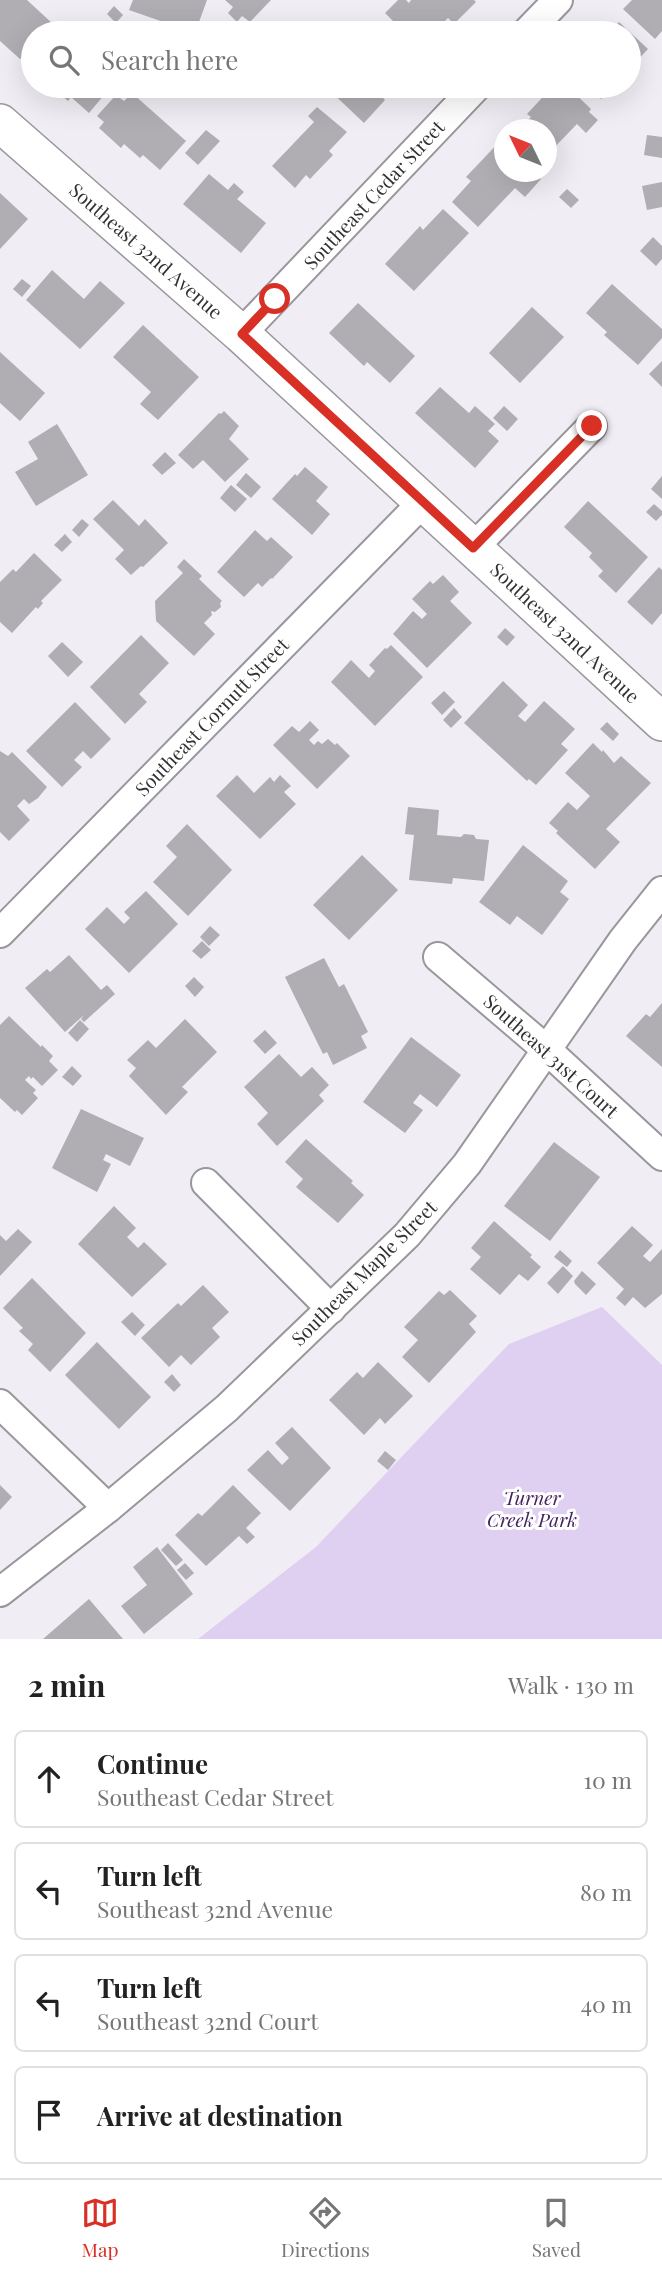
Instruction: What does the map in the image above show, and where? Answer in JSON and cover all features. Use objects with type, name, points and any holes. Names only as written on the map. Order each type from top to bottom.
[{"type":"main road","name":"Southeast 32nd Avenue","points":[[0,123],[242,334],[662,722]]},
{"type":"street","points":[[538,21],[558,0]]},
{"type":"street","name":"Southeast Cedar Street","points":[[242,334],[466,98]]},
{"type":"street","points":[[473,548],[592,426]]},
{"type":"street","name":"Southeast Cornutt Street","points":[[0,933],[423,502]]},
{"type":"street","name":"Southeast Maple Street","points":[[0,1592],[227,1408],[407,1235],[459,1174],[548,1051],[623,940],[662,891]]},
{"type":"street","name":"Southeast 31st Court","points":[[438,957],[548,1051],[662,1156]]},
{"type":"street","points":[[206,1183],[331,1309]]},
{"type":"street","points":[[0,1404],[108,1507]]},
{"type":"green space","name":"Turner Creek Park","points":[[602,1307],[662,1365],[662,1639],[198,1639],[316,1547],[509,1344]]},
{"type":"building","points":[[0,0],[27,0],[50,21],[21,21],[20,59],[0,41]]},
{"type":"building","points":[[133,0],[207,0],[199,21],[161,21],[129,10]]},
{"type":"building","points":[[225,0],[271,0],[251,21],[242,16],[236,21],[228,13],[233,7]]},
{"type":"building","points":[[398,0],[406,0],[409,3],[411,0],[476,2],[457,21],[448,18],[445,21],[393,21],[385,13]]},
{"type":"building","points":[[632,0],[662,0],[662,31],[655,39],[641,26],[641,21],[636,21],[623,9]]},
{"type":"building","points":[[114,6],[123,15],[114,21],[107,14]]},
{"type":"building","points":[[641,42],[648,49],[641,56]]},
{"type":"building","points":[[72,98],[102,98],[89,113]]},
{"type":"building","points":[[113,98],[124,101],[127,98],[138,98],[186,141],[160,170],[143,155],[140,158],[124,144],[121,148],[99,128],[104,122],[97,116]]},
{"type":"building","points":[[338,98],[383,98],[385,100],[364,123]]},
{"type":"building","points":[[542,98],[580,98],[598,120],[586,133],[577,124],[557,145],[557,119],[529,119],[531,117],[527,114]]},
{"type":"building","points":[[317,107],[347,132],[329,151],[333,155],[310,179],[306,175],[295,188],[272,166],[314,122],[308,116]]},
{"type":"building","points":[[206,130],[220,141],[198,165],[185,153]]},
{"type":"building","points":[[647,135],[662,137],[662,158],[644,155]]},
{"type":"building","points":[[494,147],[494,182],[538,182],[525,197],[515,188],[478,227],[452,202],[471,181],[466,177]]},
{"type":"building","points":[[209,174],[228,190],[234,183],[244,192],[237,199],[266,223],[241,253],[183,204]]},
{"type":"building","points":[[662,182],[662,207],[647,210],[642,186]]},
{"type":"building","points":[[567,189],[579,200],[571,208],[559,197]]},
{"type":"building","points":[[0,193],[28,219],[0,249]]},
{"type":"building","points":[[443,209],[469,233],[414,291],[385,264],[420,226],[423,230]]},
{"type":"building","points":[[653,237],[662,246],[662,259],[656,266],[640,251]]},
{"type":"building","points":[[52,270],[84,299],[100,281],[125,303],[80,349],[26,300]]},
{"type":"building","points":[[22,279],[31,286],[22,297],[13,289]]},
{"type":"building","points":[[612,284],[662,329],[662,338],[638,365],[604,335],[607,332],[586,313]]},
{"type":"building","points":[[358,303],[415,356],[390,383],[367,362],[364,366],[329,333]]},
{"type":"building","points":[[532,307],[564,337],[520,383],[489,353]]},
{"type":"building","points":[[143,325],[199,377],[158,420],[140,404],[151,392],[113,357]]},
{"type":"building","points":[[0,352],[45,393],[20,421],[0,403]]},
{"type":"building","points":[[662,361],[662,387],[649,374]]},
{"type":"building","points":[[440,387],[469,413],[475,406],[495,424],[488,431],[499,441],[475,468],[415,413]]},
{"type":"building","points":[[504,406],[518,419],[507,431],[493,418]]},
{"type":"building","points":[[224,411],[239,426],[229,439],[249,459],[225,482],[203,460],[193,469],[178,455]]},
{"type":"building","points":[[57,424],[88,475],[36,506],[15,472],[38,459],[28,442]]},
{"type":"building","points":[[165,452],[176,463],[162,475],[152,465]]},
{"type":"building","points":[[305,467],[328,487],[316,501],[330,514],[312,535],[272,499]]},
{"type":"building","points":[[246,473],[261,487],[251,498],[236,485]]},
{"type":"building","points":[[662,476],[662,499],[651,489]]},
{"type":"building","points":[[231,485],[247,499],[235,512],[220,498]]},
{"type":"building","points":[[113,500],[139,526],[145,519],[168,543],[131,575],[115,559],[124,550],[93,519]]},
{"type":"building","points":[[588,501],[648,557],[616,593],[598,576],[603,571],[589,557],[592,553],[564,527]]},
{"type":"building","points":[[654,504],[662,511],[656,521],[646,512]]},
{"type":"building","points":[[82,519],[89,525],[79,537],[72,530]]},
{"type":"building","points":[[255,530],[267,541],[271,537],[293,557],[272,579],[262,587],[258,583],[244,597],[217,572]]},
{"type":"building","points":[[65,534],[72,542],[62,552],[54,545]]},
{"type":"building","points":[[34,553],[62,580],[41,601],[43,603],[38,609],[36,607],[12,633],[0,622],[0,582],[13,569],[16,572]]},
{"type":"building","points":[[184,559],[202,576],[199,579],[222,601],[221,607],[215,612],[211,611],[212,615],[204,623],[215,634],[194,656],[156,621],[155,601],[183,573],[177,567]]},
{"type":"building","points":[[659,567],[662,570],[662,613],[652,625],[627,602]]},
{"type":"building","points":[[443,575],[459,592],[450,601],[472,623],[427,668],[393,634],[413,611],[422,619],[427,614],[412,599],[430,581],[433,584]]},
{"type":"building","points":[[505,628],[515,637],[507,646],[497,637]]},
{"type":"building","points":[[141,635],[169,663],[139,694],[147,702],[125,724],[90,687]]},
{"type":"building","points":[[62,642],[83,662],[68,677],[48,656]]},
{"type":"building","points":[[391,645],[423,677],[375,726],[331,682],[351,660],[369,678],[375,671],[369,665]]},
{"type":"building","points":[[503,681],[528,705],[518,716],[525,722],[544,701],[575,729],[561,744],[568,750],[536,785],[529,779],[527,781],[464,723]]},
{"type":"building","points":[[444,691],[455,702],[442,715],[431,703]]},
{"type":"building","points":[[75,702],[111,739],[91,759],[83,751],[74,760],[82,767],[62,787],[26,751]]},
{"type":"building","points":[[454,708],[462,717],[451,728],[443,720]]},
{"type":"building","points":[[310,721],[319,730],[309,740],[314,745],[318,741],[322,744],[328,739],[335,745],[337,743],[350,756],[317,789],[273,745],[292,726],[299,732]]},
{"type":"building","points":[[607,722],[619,734],[613,741],[600,729]]},
{"type":"building","points":[[593,743],[614,763],[621,756],[651,783],[606,829],[620,842],[595,869],[556,833],[558,831],[549,823],[568,802],[577,810],[590,796],[565,773]]},
{"type":"building","points":[[0,751],[8,756],[12,752],[47,787],[29,804],[24,799],[17,806],[30,820],[9,841],[0,832]]},
{"type":"building","points":[[237,775],[254,793],[270,777],[274,782],[280,775],[291,786],[284,792],[296,804],[260,839],[216,796]]},
{"type":"building","points":[[408,807],[439,810],[437,835],[461,837],[464,834],[489,840],[484,881],[453,878],[452,884],[409,880],[414,835],[405,834]]},
{"type":"building","points":[[187,824],[232,870],[188,916],[153,882],[177,857],[166,846]]},
{"type":"building","points":[[523,845],[568,881],[560,892],[569,899],[542,935],[517,916],[510,925],[479,902]]},
{"type":"building","points":[[362,855],[398,890],[349,940],[313,905]]},
{"type":"building","points":[[146,891],[178,924],[129,973],[85,929],[107,907],[124,924],[130,918],[124,912]]},
{"type":"building","points":[[210,926],[220,935],[209,946],[200,937]]},
{"type":"building","points":[[202,941],[211,950],[201,959],[192,951]]},
{"type":"building","points":[[69,955],[101,990],[107,985],[115,994],[84,1022],[81,1019],[84,1015],[65,1032],[25,988],[47,969],[50,972]]},
{"type":"building","points":[[324,958],[339,987],[344,984],[368,1032],[361,1036],[367,1048],[333,1065],[327,1052],[323,1054],[285,977]]},
{"type":"building","points":[[194,977],[204,987],[195,997],[185,986]]},
{"type":"building","points":[[662,1003],[662,1067],[626,1036],[646,1014],[650,1017]]},
{"type":"building","points":[[9,1016],[53,1056],[49,1061],[58,1070],[42,1086],[33,1077],[31,1079],[29,1076],[25,1080],[36,1090],[33,1093],[38,1098],[22,1115],[0,1098],[0,1025]]},
{"type":"building","points":[[185,1019],[217,1052],[182,1087],[188,1092],[166,1115],[129,1076],[136,1068],[127,1060],[148,1040],[156,1048]]},
{"type":"building","points":[[80,1020],[89,1029],[77,1042],[68,1033]]},
{"type":"building","points":[[265,1030],[277,1043],[265,1054],[253,1041]]},
{"type":"building","points":[[411,1037],[461,1075],[437,1107],[420,1094],[413,1103],[423,1110],[405,1133],[363,1102]]},
{"type":"building","points":[[279,1054],[301,1077],[312,1067],[329,1085],[319,1095],[324,1101],[277,1146],[257,1124],[268,1113],[244,1087]]},
{"type":"building","points":[[72,1066],[82,1076],[73,1086],[62,1077]]},
{"type":"building","points":[[81,1109],[144,1138],[130,1166],[106,1154],[103,1160],[111,1164],[97,1192],[52,1168]]},
{"type":"building","points":[[306,1139],[353,1181],[351,1183],[364,1195],[338,1223],[296,1187],[303,1179],[285,1162]]},
{"type":"building","points":[[554,1142],[600,1177],[550,1241],[504,1206]]},
{"type":"building","points":[[114,1206],[136,1228],[127,1237],[138,1248],[144,1242],[167,1264],[132,1297],[78,1244]]},
{"type":"building","points":[[494,1221],[532,1255],[530,1257],[541,1267],[528,1281],[519,1274],[500,1295],[470,1269],[481,1257],[471,1248]]},
{"type":"building","points":[[632,1226],[653,1245],[643,1256],[650,1262],[662,1249],[662,1294],[645,1308],[633,1297],[625,1306],[616,1298],[624,1289],[597,1263]]},
{"type":"building","points":[[18,1229],[32,1242],[0,1276],[0,1235],[6,1241]]},
{"type":"building","points":[[560,1250],[572,1261],[567,1267],[554,1257]]},
{"type":"building","points":[[563,1266],[573,1276],[558,1294],[547,1283]]},
{"type":"building","points":[[582,1271],[596,1284],[586,1295],[574,1281]]},
{"type":"building","points":[[32,1278],[86,1333],[50,1372],[28,1350],[33,1344],[19,1331],[23,1328],[3,1308]]},
{"type":"building","points":[[203,1285],[229,1312],[212,1328],[220,1337],[191,1365],[181,1355],[169,1367],[141,1338],[178,1303],[181,1306]]},
{"type":"building","points":[[450,1290],[477,1316],[469,1324],[476,1332],[429,1383],[402,1357],[418,1340],[404,1327],[439,1291],[444,1295]]},
{"type":"building","points":[[132,1312],[145,1325],[135,1336],[121,1322]]},
{"type":"building","points":[[97,1342],[151,1397],[119,1429],[65,1375]]},
{"type":"building","points":[[378,1362],[413,1396],[385,1424],[380,1418],[364,1435],[329,1400],[357,1372],[363,1378]]},
{"type":"building","points":[[172,1374],[181,1385],[174,1392],[164,1382]]},
{"type":"building","points":[[292,1427],[331,1468],[290,1511],[247,1470],[268,1450],[282,1465],[289,1458],[275,1443]]},
{"type":"building","points":[[385,1451],[396,1460],[388,1470],[377,1461]]},
{"type":"building","points":[[0,1485],[12,1497],[0,1510]]},
{"type":"building","points":[[233,1485],[261,1513],[246,1528],[255,1537],[247,1544],[239,1536],[206,1566],[175,1535],[198,1513],[202,1516]]},
{"type":"building","points":[[168,1543],[183,1560],[176,1566],[161,1550]]},
{"type":"building","points":[[157,1547],[193,1594],[144,1634],[121,1606],[147,1585],[133,1567]]},
{"type":"building","points":[[185,1563],[194,1573],[186,1580],[177,1570]]},
{"type":"building","points":[[89,1599],[123,1639],[43,1639]]},
{"type":"route","points":[[275,299],[242,334],[473,548],[592,426]]}]
